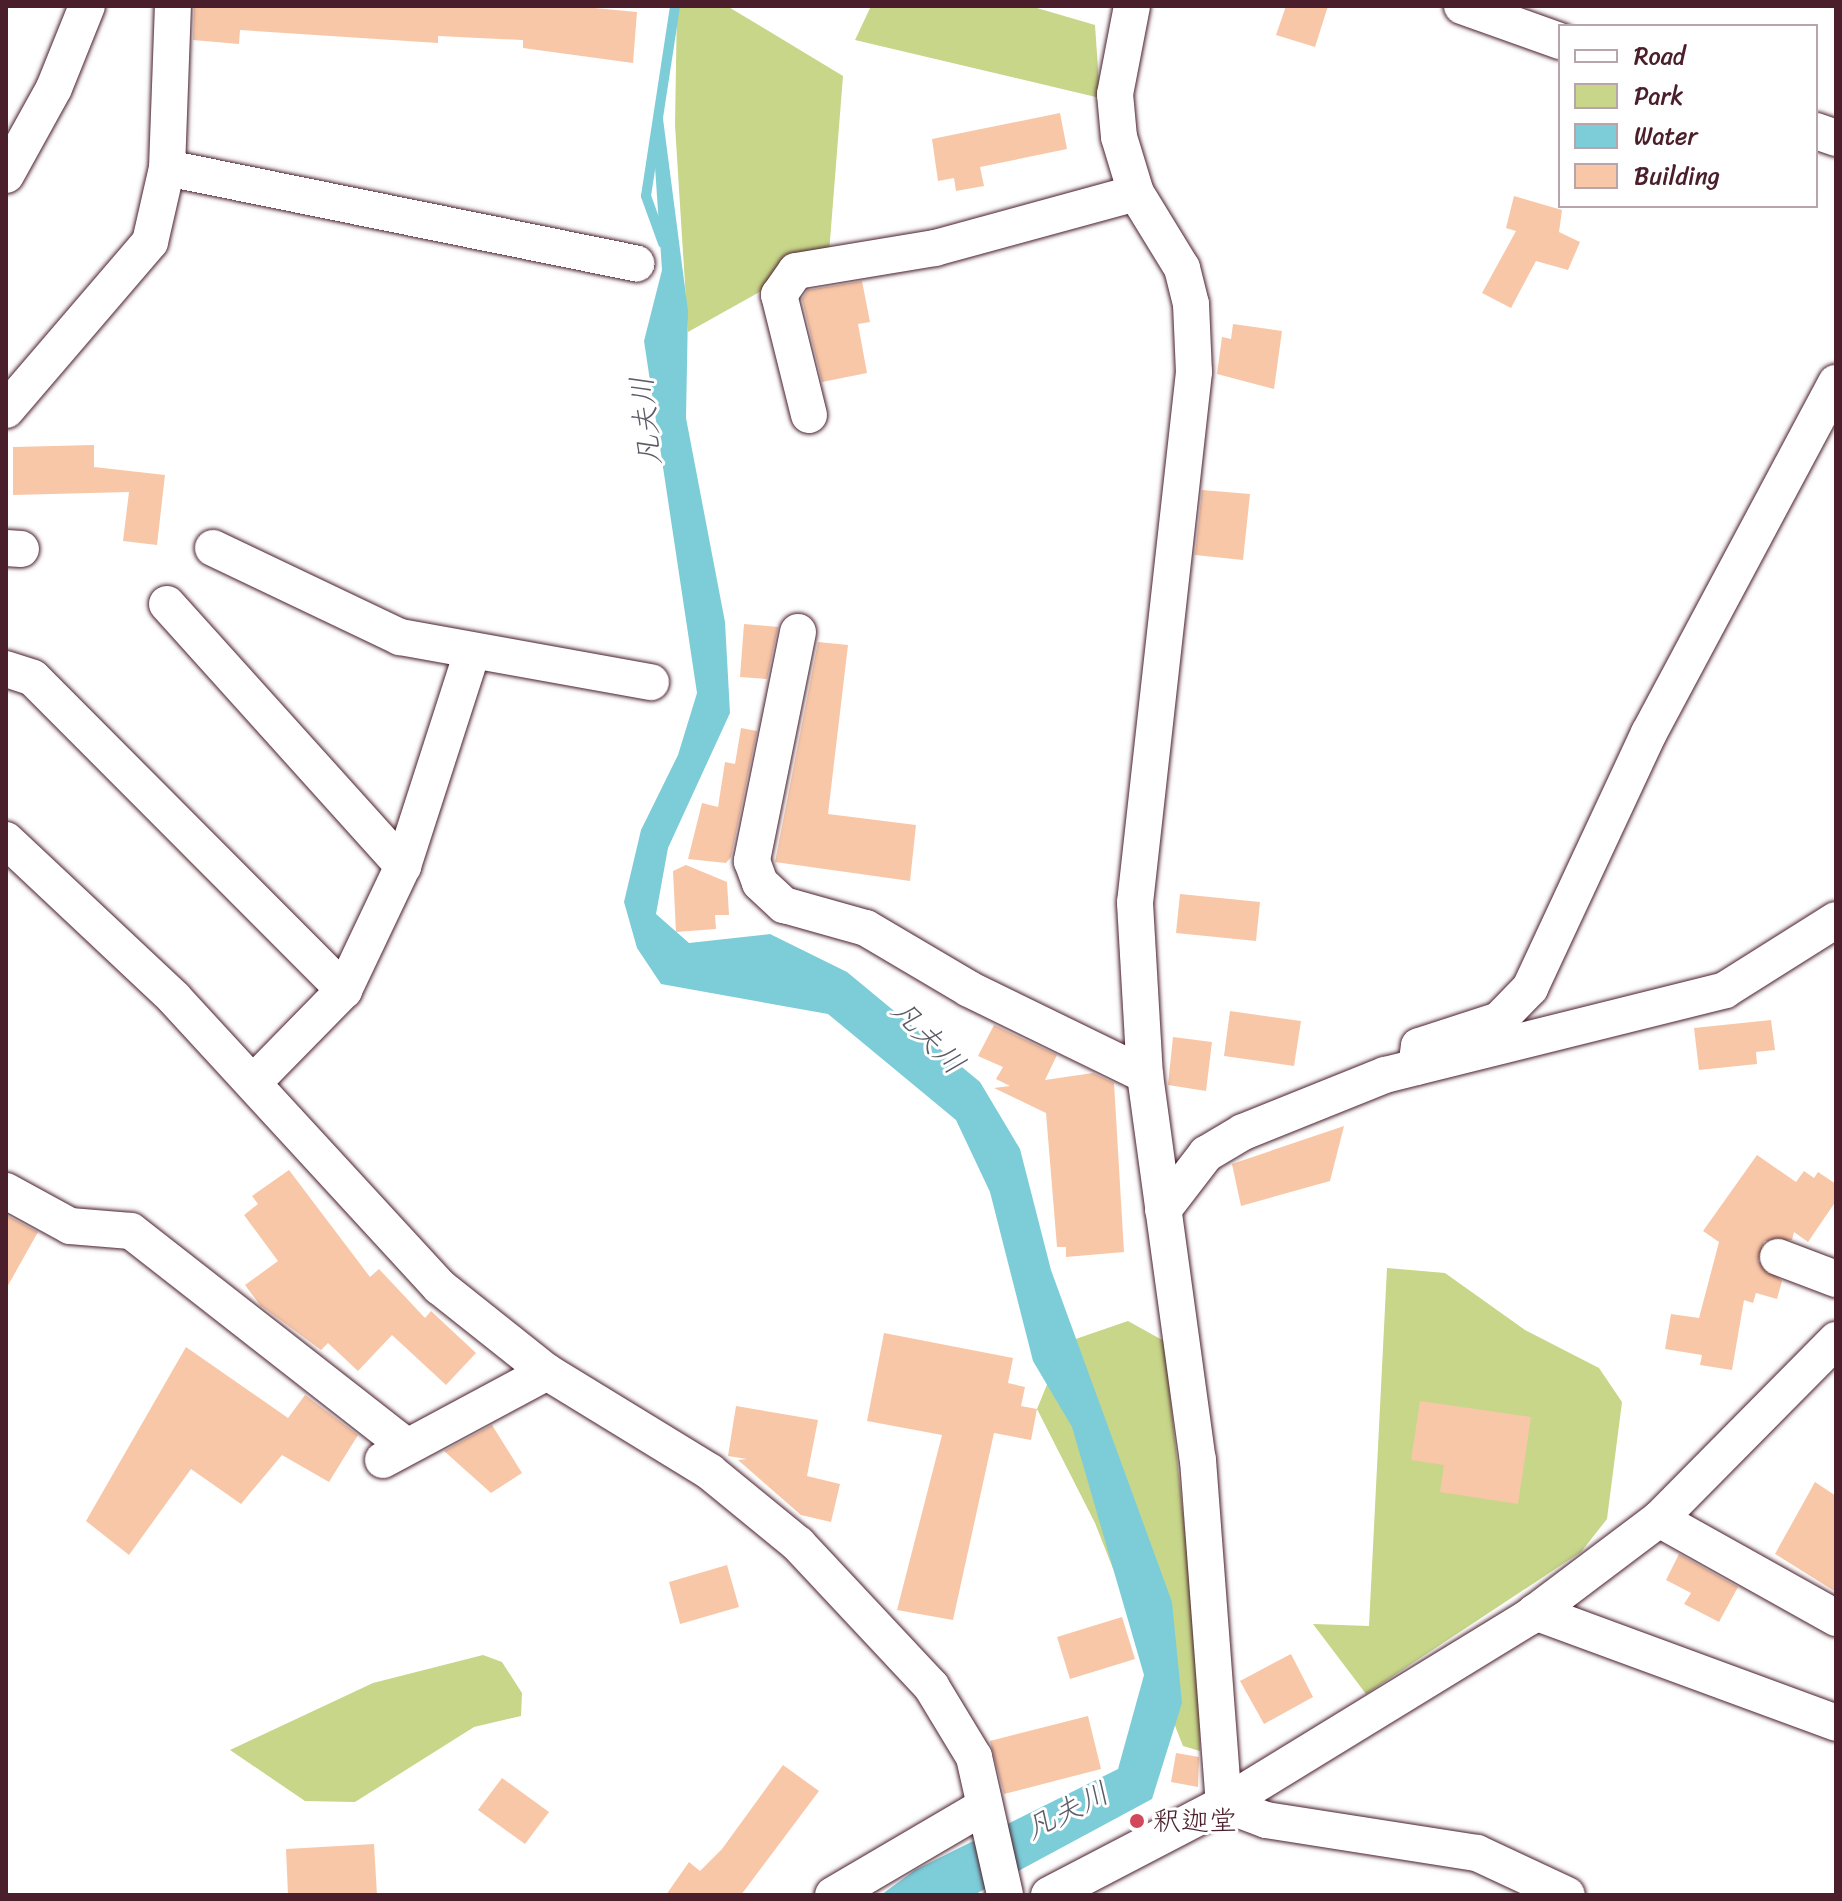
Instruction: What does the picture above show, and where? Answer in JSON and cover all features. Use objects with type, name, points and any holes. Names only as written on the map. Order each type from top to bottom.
[{"type":"street","points":[[6,175],[87,6]]},
{"type":"street","points":[[6,410],[150,242],[167,168],[173,6]]},
{"type":"street","points":[[1132,6],[1115,94],[1136,193],[1182,268],[1194,372],[1135,903],[1145,1075],[1198,1460],[1224,1804]]},
{"type":"street","points":[[1462,6],[1558,40]]},
{"type":"street","points":[[167,168],[636,263]]},
{"type":"street","points":[[809,415],[779,295],[796,271],[935,248],[1136,193]]},
{"type":"street","points":[[1416,1067],[1419,1046],[1499,1020],[1530,988],[1649,733],[1836,383]]},
{"type":"street","points":[[213,548],[400,637],[472,653],[651,682]]},
{"type":"street","points":[[167,604],[403,866]]},
{"type":"street","points":[[798,632],[752,861],[760,883],[784,905],[866,928],[969,989],[1145,1075]]},
{"type":"street","points":[[253,1083],[344,990],[403,866],[472,653]]},
{"type":"street","points":[[6,669],[33,678],[344,990]]},
{"type":"street","points":[[6,840],[174,998],[440,1287],[547,1372],[710,1472],[798,1544],[931,1686],[974,1757],[1005,1895]]},
{"type":"street","points":[[1163,1210],[1206,1154],[1243,1132],[1416,1067],[1725,990],[1836,920]]},
{"type":"street","points":[[6,1191],[70,1226],[131,1231],[394,1453],[547,1372]]},
{"type":"street","points":[[1778,1257],[1836,1279]]},
{"type":"street","points":[[1049,1895],[1224,1804],[1535,1612],[1659,1519],[1836,1340]]},
{"type":"street","points":[[1659,1519],[1836,1618]]},
{"type":"street","points":[[1535,1612],[1836,1723]]},
{"type":"street","points":[[1224,1804],[1266,1820],[1477,1853],[1567,1895]]},
{"type":"street","points":[[833,1895],[983,1807]]},
{"type":"green space","points":[[677,6],[727,6],[843,76],[829,253],[688,332],[675,125]]},
{"type":"green space","points":[[871,6],[1030,6],[1095,25],[1100,98],[855,40]]},
{"type":"green space","points":[[1387,1268],[1445,1273],[1525,1330],[1599,1368],[1622,1402],[1607,1519],[1581,1552],[1366,1694],[1313,1624],[1369,1626]]},
{"type":"green space","points":[[1128,1321],[1164,1341],[1198,1649],[1200,1751],[1183,1746],[1095,1523],[1037,1409],[1064,1343]]},
{"type":"green space","points":[[483,1655],[502,1662],[522,1693],[521,1716],[474,1727],[355,1802],[305,1801],[230,1750],[373,1683]]},
{"type":"water","points":[[662,111],[688,311],[686,418],[725,622],[730,713],[668,848],[656,914],[689,943],[770,934],[847,972],[980,1082],[1020,1149],[1051,1270],[1172,1602],[1182,1703],[1152,1799],[974,1895],[881,1895],[915,1870],[1118,1769],[1144,1675],[1072,1427],[1033,1361],[990,1192],[956,1120],[828,1014],[661,984],[637,948],[624,902],[641,830],[678,755],[697,693],[644,341],[662,270],[654,152]]},
{"type":"building","points":[[194,6],[573,6],[637,12],[633,63],[523,48],[523,40],[438,36],[438,43],[240,30],[239,44],[193,40]]},
{"type":"building","points":[[1286,6],[1328,6],[1315,47],[1276,35]]},
{"type":"building","points":[[1060,113],[1067,149],[980,167],[984,186],[956,191],[954,178],[938,181],[932,139]]},
{"type":"building","points":[[1514,196],[1562,210],[1559,232],[1580,242],[1568,270],[1536,261],[1511,308],[1482,293],[1516,231],[1506,228]]},
{"type":"building","points":[[862,281],[870,322],[858,324],[867,373],[822,382],[802,299],[808,290]]},
{"type":"building","points":[[1233,324],[1282,331],[1274,389],[1217,374],[1222,337],[1231,339]]},
{"type":"building","points":[[94,445],[94,467],[165,475],[157,545],[123,541],[129,492],[13,495],[13,447]]},
{"type":"building","points":[[1202,490],[1250,494],[1243,560],[1195,555]]},
{"type":"building","points":[[744,624],[778,627],[767,679],[740,677]]},
{"type":"building","points":[[818,642],[848,645],[828,814],[916,825],[910,881],[775,862]]},
{"type":"building","points":[[741,728],[757,731],[731,857],[726,863],[688,859],[702,803],[718,807],[725,762],[735,764]]},
{"type":"building","points":[[686,865],[727,882],[729,915],[715,915],[716,929],[676,932],[673,871]]},
{"type":"building","points":[[1180,894],[1260,902],[1256,941],[1176,933]]},
{"type":"building","points":[[1230,1011],[1301,1021],[1294,1066],[1224,1056]]},
{"type":"building","points":[[1771,1020],[1775,1050],[1756,1052],[1757,1064],[1699,1070],[1694,1028]]},
{"type":"building","points":[[994,1025],[1057,1055],[1045,1080],[1093,1073],[1114,1083],[1124,1252],[1066,1257],[1066,1247],[1057,1247],[1046,1113],[994,1088],[1010,1086],[996,1079],[1003,1067],[978,1056]]},
{"type":"building","points":[[1173,1037],[1212,1042],[1206,1091],[1168,1085]]},
{"type":"building","points":[[1344,1126],[1330,1181],[1241,1206],[1232,1164]]},
{"type":"building","points":[[1757,1155],[1796,1182],[1804,1171],[1814,1178],[1818,1172],[1836,1184],[1836,1201],[1808,1242],[1794,1232],[1792,1240],[1764,1241],[1758,1261],[1782,1281],[1777,1299],[1756,1293],[1753,1303],[1744,1300],[1732,1370],[1700,1365],[1702,1355],[1665,1349],[1671,1314],[1699,1318],[1719,1242],[1703,1231]]},
{"type":"building","points":[[289,1170],[370,1277],[379,1269],[425,1318],[431,1311],[476,1353],[446,1385],[392,1335],[358,1371],[328,1343],[321,1350],[260,1305],[245,1285],[278,1261],[244,1215],[258,1204],[252,1196]]},
{"type":"building","points":[[6,1215],[38,1232],[6,1289]]},
{"type":"building","points":[[884,1333],[1013,1358],[1008,1383],[1025,1387],[1021,1406],[1037,1409],[1031,1440],[994,1433],[953,1620],[897,1610],[942,1435],[867,1421]]},
{"type":"building","points":[[186,1347],[288,1418],[305,1395],[358,1435],[329,1482],[282,1455],[241,1504],[191,1469],[129,1555],[86,1521]]},
{"type":"building","points":[[1420,1401],[1531,1417],[1518,1504],[1440,1492],[1444,1465],[1411,1460]]},
{"type":"building","points":[[736,1406],[818,1420],[807,1476],[840,1484],[831,1522],[801,1515],[738,1460],[747,1459],[728,1456]]},
{"type":"building","points":[[492,1425],[522,1473],[491,1493],[444,1451]]},
{"type":"building","points":[[1815,1482],[1836,1496],[1836,1592],[1775,1554]]},
{"type":"building","points":[[1679,1554],[1738,1587],[1719,1622],[1684,1604],[1691,1593],[1666,1580]]},
{"type":"building","points":[[727,1565],[739,1607],[680,1624],[669,1582]]},
{"type":"building","points":[[1122,1617],[1135,1659],[1070,1679],[1057,1637]]},
{"type":"building","points":[[1291,1654],[1313,1697],[1264,1724],[1240,1681]]},
{"type":"building","points":[[1088,1716],[1101,1769],[1004,1794],[990,1741]]},
{"type":"building","points":[[1176,1753],[1199,1757],[1198,1787],[1171,1782]]},
{"type":"building","points":[[783,1765],[819,1791],[741,1895],[666,1895],[689,1862],[700,1871],[722,1849]]},
{"type":"building","points":[[502,1778],[549,1812],[525,1844],[478,1810]]},
{"type":"building","points":[[374,1844],[377,1895],[288,1895],[286,1849]]},
{"type":"waterway","name":"凡夫川","points":[[663,243],[646,196],[675,6]]},
{"type":"place","name":"釈迦堂","points":[[1137,1821]]}]
